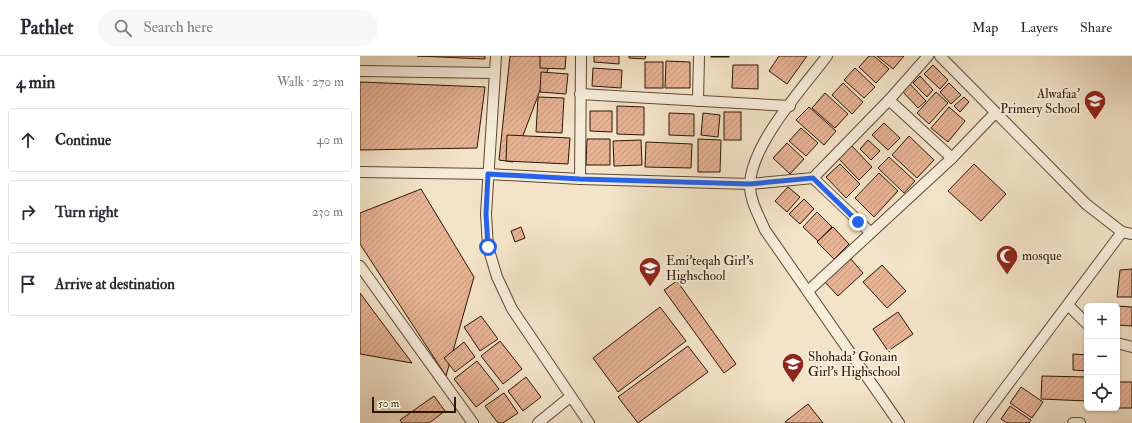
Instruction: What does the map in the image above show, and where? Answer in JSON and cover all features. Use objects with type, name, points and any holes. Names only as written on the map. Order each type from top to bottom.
[{"type":"street","points":[[496,56],[486,214],[488,247],[497,277],[512,309],[589,423]]},
{"type":"street","points":[[580,179],[581,56]]},
{"type":"street","points":[[698,101],[699,56]]},
{"type":"street","points":[[828,56],[790,106],[774,124],[754,164],[750,184],[756,210],[765,230],[899,423]]},
{"type":"street","points":[[360,172],[488,174],[580,179],[750,184],[813,178],[889,100],[928,56]]},
{"type":"street","points":[[940,56],[1086,204],[1127,233],[1068,305],[980,423]]},
{"type":"street","points":[[360,71],[495,73]]},
{"type":"street","points":[[580,94],[790,106]]},
{"type":"street","points":[[889,100],[952,158]]},
{"type":"street","points":[[808,291],[952,158],[996,113]]},
{"type":"street","points":[[813,178],[871,233]]},
{"type":"street","points":[[360,266],[473,423]]},
{"type":"street","points":[[1068,305],[1084,321]]},
{"type":"street","points":[[1120,344],[1132,347]]},
{"type":"street","points":[[538,423],[570,397]]},
{"type":"street","points":[[1073,423],[1080,423]]},
{"type":"building","points":[[417,56],[485,56],[485,59]]},
{"type":"building","points":[[510,56],[553,56],[513,162],[499,160]]},
{"type":"building","points":[[540,56],[566,56],[565,69],[540,68]]},
{"type":"building","points":[[594,56],[619,56],[619,64],[594,62]]},
{"type":"building","points":[[629,56],[646,56],[645,59],[629,58]]},
{"type":"building","points":[[729,56],[729,57],[711,57]]},
{"type":"building","points":[[779,56],[807,56],[787,84],[769,71]]},
{"type":"building","points":[[869,56],[874,56],[889,69],[876,83],[859,67]]},
{"type":"building","points":[[877,56],[904,56],[893,69]]},
{"type":"building","points":[[666,61],[690,62],[690,88],[665,88]]},
{"type":"building","points":[[645,62],[663,62],[663,88],[645,88]]},
{"type":"building","points":[[733,65],[758,65],[758,89],[732,88]]},
{"type":"building","points":[[933,65],[948,80],[940,89],[924,74]]},
{"type":"building","points":[[593,68],[622,70],[621,88],[592,86]]},
{"type":"building","points":[[855,68],[875,87],[864,98],[844,80]]},
{"type":"building","points":[[541,72],[568,74],[566,94],[540,92]]},
{"type":"building","points":[[920,76],[933,90],[927,97],[913,83]]},
{"type":"building","points":[[360,82],[485,87],[477,148],[360,150]]},
{"type":"building","points":[[843,83],[863,102],[852,114],[832,95]]},
{"type":"building","points":[[949,83],[961,95],[951,104],[940,92]]},
{"type":"building","points":[[910,84],[926,101],[918,108],[903,92]]},
{"type":"building","points":[[936,92],[948,103],[929,124],[917,113]]},
{"type":"building","points":[[825,93],[848,114],[835,128],[812,108]]},
{"type":"building","points":[[538,97],[564,98],[562,133],[536,132]]},
{"type":"building","points":[[964,97],[969,102],[960,112],[954,106]]},
{"type":"building","points":[[617,106],[644,107],[644,135],[617,134]]},
{"type":"building","points":[[809,107],[836,131],[824,145],[796,120]]},
{"type":"building","points":[[949,107],[965,121],[948,142],[931,128]]},
{"type":"building","points":[[590,111],[612,111],[612,132],[590,131]]},
{"type":"building","points":[[724,112],[741,112],[741,140],[724,140]]},
{"type":"building","points":[[669,113],[694,114],[694,136],[669,135]]},
{"type":"building","points":[[703,113],[720,115],[718,137],[701,135]]},
{"type":"building","points":[[884,123],[900,138],[888,150],[872,135]]},
{"type":"building","points":[[801,128],[818,143],[806,156],[789,141]]},
{"type":"building","points":[[507,135],[570,138],[568,164],[506,161]]},
{"type":"building","points":[[909,136],[934,160],[917,178],[892,155]]},
{"type":"building","points":[[587,139],[610,139],[610,165],[586,165]]},
{"type":"building","points":[[698,139],[721,140],[720,172],[698,172]]},
{"type":"building","points":[[641,140],[642,165],[614,166],[613,141]]},
{"type":"building","points":[[868,140],[880,151],[871,160],[860,149]]},
{"type":"building","points":[[646,142],[692,144],[691,168],[645,167]]},
{"type":"building","points":[[787,143],[804,159],[790,174],[773,158]]},
{"type":"building","points":[[851,145],[872,167],[859,180],[838,158]]},
{"type":"building","points":[[889,157],[915,181],[904,193],[878,168]]},
{"type":"building","points":[[840,164],[860,184],[846,198],[826,177]]},
{"type":"building","points":[[974,164],[1006,194],[981,221],[948,191]]},
{"type":"building","points":[[879,173],[898,191],[874,217],[855,198]]},
{"type":"building","points":[[788,187],[800,197],[787,212],[775,201]]},
{"type":"building","points":[[421,189],[474,277],[446,376],[360,244],[360,213]]},
{"type":"building","points":[[804,199],[814,209],[800,224],[789,214]]},
{"type":"building","points":[[817,212],[832,227],[818,241],[803,227]]},
{"type":"building","points":[[521,227],[525,238],[515,242],[511,231]]},
{"type":"building","points":[[833,227],[849,244],[834,259],[817,242]]},
{"type":"building","points":[[850,258],[863,273],[838,296],[824,281]]},
{"type":"building","points":[[882,265],[906,291],[887,308],[863,282]]},
{"type":"building","points":[[1132,269],[1132,297],[1117,297],[1120,270]]},
{"type":"building","points":[[677,281],[736,364],[724,373],[664,290]]},
{"type":"building","points":[[360,293],[412,363],[360,354]]},
{"type":"building","points":[[1120,306],[1132,307],[1132,326],[1120,325]]},
{"type":"building","points":[[660,307],[686,341],[618,392],[593,358]]},
{"type":"building","points":[[898,312],[913,334],[888,351],[873,329]]},
{"type":"building","points":[[481,316],[498,339],[480,351],[464,327]]},
{"type":"building","points":[[500,341],[522,369],[503,384],[481,356]]},
{"type":"building","points":[[464,342],[475,357],[455,372],[444,358]]},
{"type":"building","points":[[688,346],[708,372],[638,423],[618,397]]},
{"type":"building","points":[[1073,354],[1084,355],[1084,371],[1073,370]]},
{"type":"building","points":[[477,361],[499,389],[476,407],[454,379]]},
{"type":"building","points":[[1042,376],[1084,377],[1084,401],[1041,399]]},
{"type":"building","points":[[526,377],[541,397],[523,411],[508,391]]},
{"type":"building","points":[[1120,382],[1132,382],[1132,408],[1120,408]]},
{"type":"building","points":[[1021,387],[1043,402],[1032,418],[1010,403]]},
{"type":"building","points":[[504,393],[518,413],[503,423],[498,423],[485,406]]},
{"type":"building","points":[[434,396],[445,411],[429,423],[402,423],[400,420]]},
{"type":"building","points":[[808,404],[823,423],[785,422]]},
{"type":"building","points":[[1010,406],[1031,420],[1029,423],[1007,423],[1001,419]]},
{"type":"place","name":"Alwafaa' Primery School","points":[[1095,120]]},
{"type":"place","name":"mosque","points":[[1007,276]]},
{"type":"place","name":"Emi'teqah Girl's Highschool","points":[[650,288]]},
{"type":"place","name":"Shohada' Gonain Girl's Highschool","points":[[793,384]]},
{"type":"route","points":[[488,247],[486,214],[488,174],[580,179],[750,184],[813,178],[858,222]]}]
